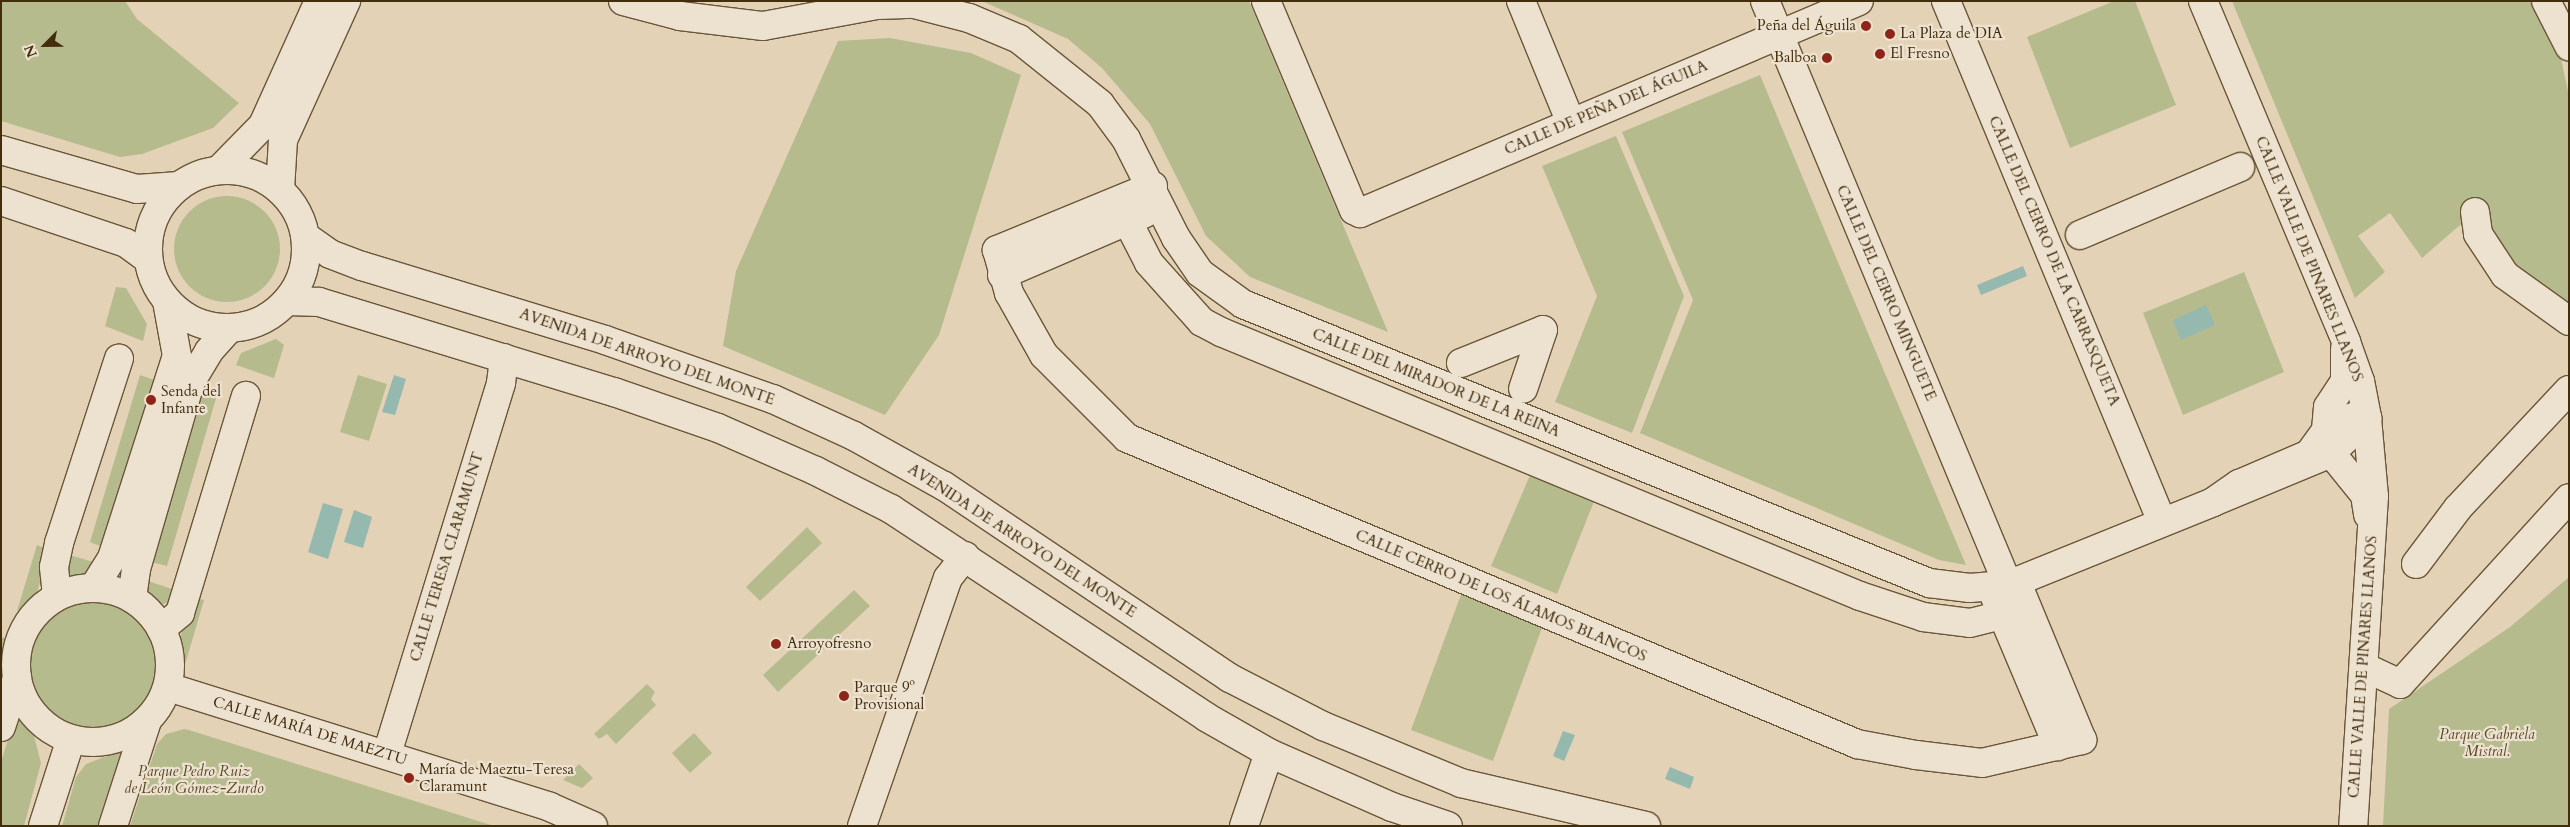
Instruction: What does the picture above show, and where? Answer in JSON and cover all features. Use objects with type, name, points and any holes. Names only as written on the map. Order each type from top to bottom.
[{"type":"street","points":[[1,150],[137,189],[179,186],[219,170],[264,125],[319,1]]},
{"type":"street","points":[[280,190],[283,140],[346,1]]},
{"type":"street","name":"CALLE DEL MIRADOR DE LA REINA","points":[[623,1],[723,12],[763,26],[877,5],[914,4],[970,18],[1019,39],[1100,104],[1157,197],[1176,238],[1200,273],[1243,304],[1907,576],[1951,586],[2005,585],[2213,502],[2239,484],[2309,454],[2328,442]]},
{"type":"street","name":"CALLE DE PEÑA DEL ÁGUILA","points":[[1266,1],[1354,210],[1360,213],[1858,1]]},
{"type":"street","points":[[1520,1],[1571,124]]},
{"type":"street","name":"CALLE DEL CERRO MINGUETE","points":[[1765,1],[2070,743]]},
{"type":"street","name":"CALLE DEL CERRO DE LA CARRASQUETA","points":[[1946,1],[2162,522]]},
{"type":"street","name":"CALLE VALLE DE PINARES LLANOS","points":[[2202,1],[2346,342],[2360,381],[2367,418],[2374,465],[2364,667],[2353,826]]},
{"type":"street","points":[[2546,1],[2569,46]]},
{"type":"street","points":[[2080,234],[2240,167]]},
{"type":"street","points":[[167,301],[203,325],[230,328],[274,314],[288,300],[306,259],[306,237],[297,211],[280,190],[262,178],[219,170]]},
{"type":"street","points":[[94,587],[112,558],[177,356],[167,301],[148,259],[150,227],[179,186]]},
{"type":"street","points":[[1002,275],[1127,220],[1157,197]]},
{"type":"street","name":"CALLE CERRO DE LOS ÁLAMOS BLANCOS","points":[[1157,197],[997,250],[1002,275],[1044,355],[1127,438],[1857,744],[1982,763],[2070,743]]},
{"type":"street","points":[[1,201],[126,242],[148,259]]},
{"type":"street","points":[[2475,212],[2478,234],[2505,275],[2569,321]]},
{"type":"street","name":"CALLE DEL MIRADOR DE LA REINA","points":[[1127,220],[1155,270],[1202,322],[1221,332],[1860,596],[1923,617],[1970,623],[2002,615]]},
{"type":"street","name":"AVENIDA DE ARROYO DEL MONTE","points":[[306,237],[330,254],[362,266],[605,340],[773,399],[854,436],[944,486],[1230,678],[1323,726],[1462,783],[1646,826]]},
{"type":"street","points":[[288,300],[306,299],[504,358],[718,428],[891,509],[965,556],[1206,717],[1269,753],[1392,807],[1448,826]]},
{"type":"street","points":[[132,598],[136,569],[190,383],[209,351],[230,328]]},
{"type":"street","points":[[1461,363],[1543,330],[1523,389]]},
{"type":"street","points":[[2346,342],[2345,381],[2328,407],[2328,442],[2365,495],[2371,544]]},
{"type":"street","points":[[57,596],[54,567],[59,543],[119,358]]},
{"type":"street","name":"CALLE TERESA CLARAMUNT","points":[[387,754],[500,383],[504,358]]},
{"type":"street","points":[[2416,564],[2458,508],[2569,390]]},
{"type":"street","points":[[161,629],[180,612],[246,396]]},
{"type":"street","points":[[2328,442],[2359,415],[2367,418]]},
{"type":"street","points":[[2213,502],[2318,472],[2351,489],[2371,544]]},
{"type":"street","points":[[2364,667],[2400,684],[2569,498]]},
{"type":"street","points":[[862,826],[948,578],[965,556]]},
{"type":"street","name":"CALLE DEL CERRO MINGUETE","points":[[2005,585],[2002,615],[2070,743]]},
{"type":"street","points":[[113,826],[147,721],[168,688],[169,647],[161,629],[149,611],[132,598],[94,587],[57,596],[40,608],[10,639],[17,678],[36,716],[71,739],[111,740],[147,721]]},
{"type":"street","points":[[1,727],[17,678]]},
{"type":"street","name":"CALLE MARÍA DE MAEZTU","points":[[168,688],[387,754],[550,807],[592,826]]},
{"type":"street","points":[[42,826],[71,739]]},
{"type":"street","points":[[1244,826],[1269,753]]},
{"type":"green space","points":[[1,1],[125,1],[137,19],[239,103],[213,128],[142,154],[120,157],[1,121]]},
{"type":"green space","points":[[982,1],[1249,1],[1388,332],[1250,277],[1206,236],[1150,124],[1102,68],[1068,39]]},
{"type":"green space","points":[[2114,1],[2135,1],[2176,105],[2070,148],[2027,37]]},
{"type":"green space","points":[[2232,1],[2529,1],[2560,54],[2569,96],[2569,321],[2505,275],[2475,212],[2422,258],[2390,213],[2358,236],[2385,272],[2355,298]]},
{"type":"green space","points":[[890,38],[971,53],[1021,75],[939,335],[885,415],[723,346],[736,271],[838,41]]},
{"type":"green space","points":[[1760,75],[1966,565],[1939,560],[1640,433],[1693,300],[1622,132]]},
{"type":"green space","points":[[1616,136],[1684,296],[1632,433],[1555,402],[1597,296],[1542,166]]},
{"type":"green space","points":[[227,196],[247,200],[265,211],[276,229],[280,249],[276,269],[265,287],[247,298],[227,302],[207,298],[189,287],[178,269],[174,249],[178,229],[189,211],[207,200]]},
{"type":"green space","points":[[2244,272],[2284,372],[2183,415],[2143,313]]},
{"type":"green space","points":[[116,287],[126,288],[147,324],[143,341],[105,326]]},
{"type":"green space","points":[[276,339],[284,345],[274,378],[236,365],[241,353]]},
{"type":"green space","points":[[140,375],[158,381],[107,549],[90,542]]},
{"type":"green space","points":[[358,375],[387,384],[369,441],[340,432]]},
{"type":"green space","points":[[197,393],[217,395],[167,566],[147,561]]},
{"type":"green space","points":[[1531,473],[1595,499],[1557,594],[1491,566]]},
{"type":"green space","points":[[807,527],[822,543],[760,601],[746,587]]},
{"type":"green space","points":[[37,545],[49,550],[35,600],[17,611]]},
{"type":"green space","points":[[66,554],[101,564],[87,575],[70,579],[65,574]]},
{"type":"green space","name":"Parque Gabriela Mistral.","points":[[2569,577],[2569,826],[2383,826],[2389,709],[2510,627]]},
{"type":"green space","points":[[142,579],[175,590],[171,601],[157,607]]},
{"type":"green space","points":[[1466,581],[1546,617],[1493,761],[1411,730]]},
{"type":"green space","points":[[854,590],[870,606],[778,692],[763,675]]},
{"type":"green space","points":[[193,597],[204,600],[185,665],[180,638]]},
{"type":"green space","points":[[93,601],[117,606],[138,620],[152,641],[157,665],[152,689],[138,710],[117,724],[93,729],[69,724],[48,710],[34,689],[29,665],[34,641],[48,620],[69,606]]},
{"type":"green space","points":[[1,637],[19,642],[17,678],[1,727]]},
{"type":"green space","points":[[647,684],[655,692],[651,699],[656,705],[616,744],[607,734],[599,739],[594,734]]},
{"type":"green space","points":[[16,714],[32,728],[41,763],[24,826],[1,826],[1,762]]},
{"type":"green space","name":"Parque Pedro Ruiz de León Gómez-Zurdo","points":[[184,729],[494,826],[130,826],[157,744],[166,734]]},
{"type":"green space","points":[[694,733],[712,753],[690,773],[672,753]]},
{"type":"green space","points":[[117,752],[125,754],[101,826],[62,826],[76,777],[86,764]]},
{"type":"green space","points":[[579,764],[593,778],[582,788],[563,780]]},
{"type":"water","points":[[2023,266],[2027,276],[1981,295],[1977,285]]},
{"type":"water","points":[[2206,305],[2215,325],[2181,340],[2173,320]]},
{"type":"water","points":[[394,375],[406,379],[395,415],[382,412]]},
{"type":"water","points":[[323,503],[343,509],[328,559],[308,552]]},
{"type":"water","points":[[354,510],[372,517],[363,548],[344,542]]},
{"type":"water","points":[[1563,731],[1575,735],[1564,761],[1553,756]]},
{"type":"water","points":[[1670,767],[1694,777],[1690,789],[1665,779]]},
{"type":"place","name":"Peña del Águila","points":[[1866,26]]},
{"type":"place","name":"La Plaza de DIA","points":[[1890,34]]},
{"type":"place","name":"El Fresno","points":[[1880,54]]},
{"type":"place","name":"Balboa","points":[[1827,58]]},
{"type":"place","name":"Senda del Infante","points":[[151,400]]},
{"type":"place","name":"Arroyofresno","points":[[776,644]]},
{"type":"place","name":"Parque 9º Provisional","points":[[844,696]]},
{"type":"place","name":"María de Maeztu-Teresa Claramunt","points":[[409,778]]}]
